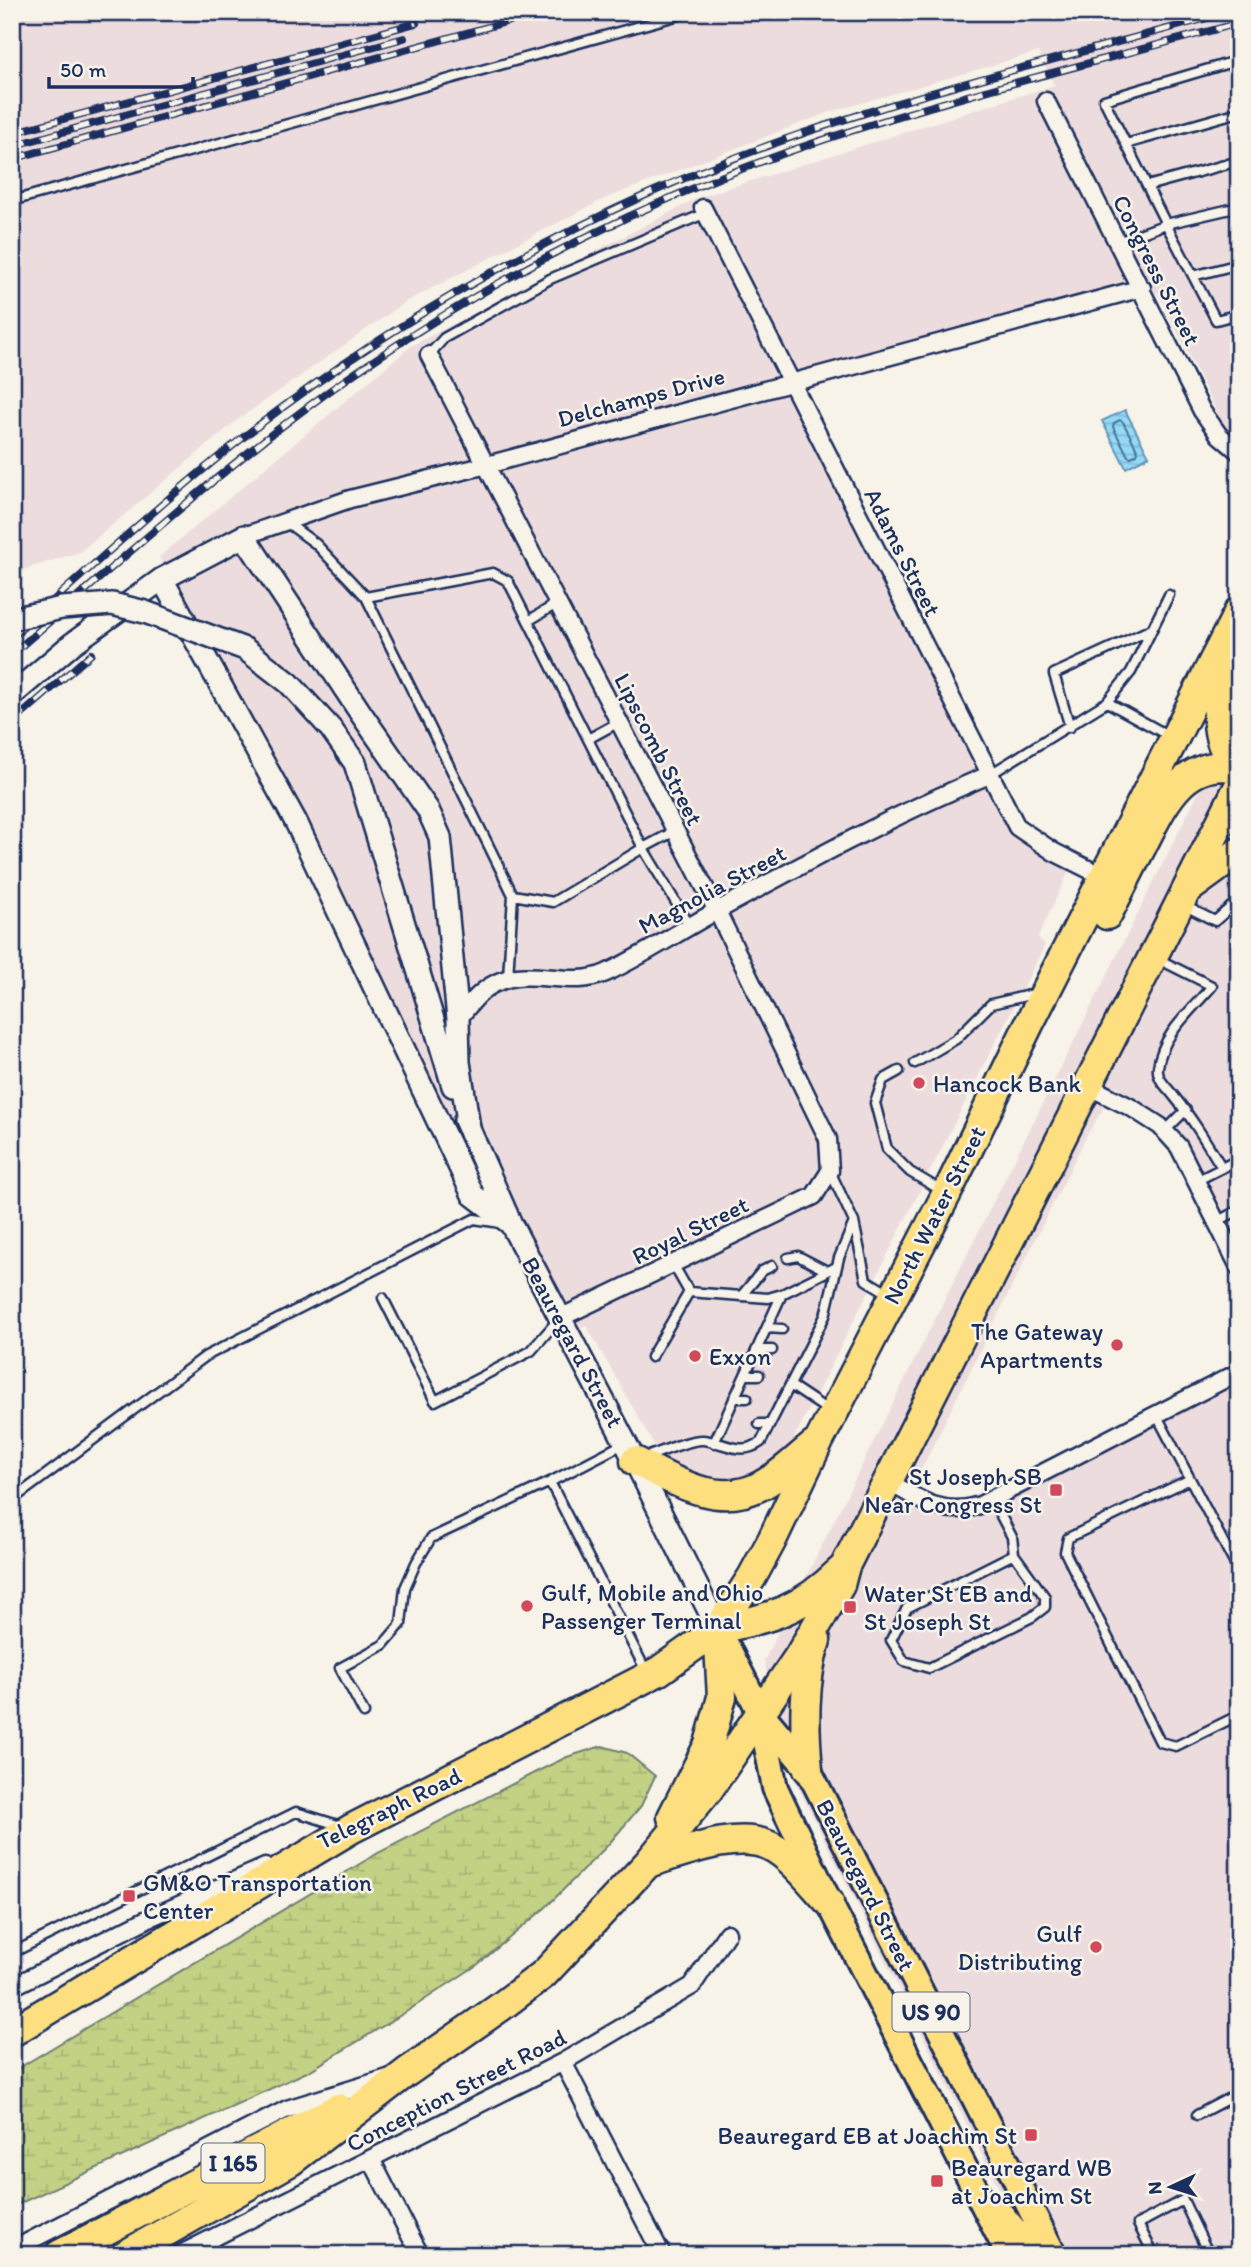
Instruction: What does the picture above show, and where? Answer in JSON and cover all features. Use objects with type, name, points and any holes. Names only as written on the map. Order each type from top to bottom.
[{"type":"highway","name":"North Water Street","points":[[718,1629],[767,1549],[1239,611]]},
{"type":"highway","points":[[1239,659],[1222,694],[1218,717],[1225,749],[1239,767]]},
{"type":"highway","points":[[1029,1024],[1081,966],[1171,793],[1188,778],[1211,767],[1239,767]]},
{"type":"highway","points":[[125,2255],[291,2161],[407,2072],[544,1973],[648,1863],[709,1789],[785,1678],[826,1612],[840,1585],[845,1566],[1239,786]]},
{"type":"highway","points":[[1183,897],[1239,852]]},
{"type":"highway","points":[[630,1452],[676,1481],[709,1494],[741,1493],[770,1480],[819,1441]]},
{"type":"highway","points":[[648,1863],[709,1744],[722,1697],[718,1629],[782,1614],[815,1594],[845,1566]]},
{"type":"highway","points":[[808,1769],[804,1730],[806,1691],[813,1651],[826,1612]]},
{"type":"highway","name":"Telegraph Road","points":[[351,1829],[649,1676],[718,1629]]},
{"type":"highway","points":[[12,2032],[351,1829]]},
{"type":"highway","name":"US 90","points":[[648,1863],[716,1844],[747,1840],[769,1845],[783,1854],[829,1902]]},
{"type":"highway","name":"I 165","points":[[59,2255],[407,2072]]},
{"type":"main road","name":"Beauregard Street","points":[[718,1629],[760,1712],[808,1769],[1054,2255]]},
{"type":"main road","name":"Beauregard Street","points":[[760,1712],[775,1788],[829,1902],[1009,2255]]},
{"type":"main road","points":[[968,2174],[1022,2239],[1030,2255]]},
{"type":"street","name":"Congress Street","points":[[1046,100],[1202,411],[1219,435],[1239,452]]},
{"type":"street","name":"Adams Street","points":[[705,210],[1017,827],[1054,852],[1104,877]]},
{"type":"street","name":"Delchamps Drive","points":[[12,695],[72,644],[162,579],[244,536],[350,499],[792,384],[1142,288]]},
{"type":"street","name":"Lipscomb Street","points":[[429,355],[717,911],[828,1139],[830,1171]]},
{"type":"street","points":[[244,536],[428,810],[440,837],[458,1019],[459,1062],[470,1134]]},
{"type":"street","points":[[162,579],[296,821],[473,1195],[511,1224]]},
{"type":"street","name":"Beauregard Street","points":[[12,619],[62,608],[113,604],[145,612],[245,649],[289,683],[331,729],[355,763],[442,1054],[470,1134],[511,1224],[630,1452],[718,1629]]},
{"type":"street","name":"Magnolia Street","points":[[508,978],[570,980],[597,976],[934,797],[989,775]]},
{"type":"street","points":[[458,1019],[481,993],[494,983],[508,978]]},
{"type":"street","points":[[1088,1086],[1132,1108],[1165,1131],[1179,1147],[1239,1267]]},
{"type":"street","name":"Royal Street","points":[[560,1318],[814,1196],[830,1171]]},
{"type":"street","points":[[888,1481],[941,1508],[967,1509],[992,1499],[1239,1372]]},
{"type":"street","name":"Telegraph Road","points":[[12,1987],[147,1919],[351,1829]]},
{"type":"street","name":"Conception Street Road","points":[[179,2255],[202,2250],[371,2159],[563,2062],[692,1986],[727,1933]]},
{"type":"street","points":[[563,2062],[662,2255]]},
{"type":"street","points":[[12,2249],[288,2109],[407,2072]]},
{"type":"street","points":[[371,2159],[421,2255]]},
{"type":"lane","points":[[12,201],[690,12]]},
{"type":"lane","points":[[1239,60],[1104,100],[1216,320],[1239,314]]},
{"type":"lane","points":[[1126,144],[1239,113]]},
{"type":"lane","points":[[1147,186],[1239,161]]},
{"type":"lane","points":[[1118,242],[1166,224],[1239,207]]},
{"type":"lane","points":[[429,355],[444,338],[550,279],[705,210]]},
{"type":"lane","points":[[1193,276],[1239,264]]},
{"type":"lane","points":[[285,522],[316,544],[366,597],[513,895],[508,978]]},
{"type":"lane","points":[[366,597],[493,573],[508,581],[643,848],[690,926]]},
{"type":"lane","points":[[989,775],[1107,702],[1131,672],[1169,595]]},
{"type":"lane","points":[[528,621],[558,603]]},
{"type":"lane","points":[[1070,727],[1054,674],[1152,629]]},
{"type":"lane","points":[[1107,702],[1174,739]]},
{"type":"lane","points":[[588,739],[619,722]]},
{"type":"lane","points":[[513,895],[553,902],[675,831]]},
{"type":"lane","points":[[1183,897],[1215,921],[1239,900]]},
{"type":"lane","points":[[1153,957],[1212,986],[1178,1024],[1158,1068],[1159,1078],[1186,1110],[1223,1168]]},
{"type":"lane","points":[[915,1063],[956,1039],[990,1004],[1048,991]]},
{"type":"lane","points":[[899,1071],[883,1080],[875,1103],[887,1149],[910,1172],[947,1194]]},
{"type":"lane","points":[[1165,1131],[1186,1110]]},
{"type":"lane","points":[[1196,1181],[1239,1159]]},
{"type":"lane","points":[[830,1171],[854,1223],[866,1280],[893,1296]]},
{"type":"lane","points":[[1216,1222],[1239,1210]]},
{"type":"lane","points":[[12,1500],[206,1356],[474,1219],[511,1224]]},
{"type":"lane","points":[[364,1713],[340,1668],[383,1646],[401,1624],[405,1588],[415,1563],[431,1538],[550,1482],[630,1452],[700,1439],[738,1449],[752,1449],[761,1442],[825,1316],[836,1267],[854,1223]]},
{"type":"lane","points":[[788,1258],[798,1256],[827,1271]]},
{"type":"lane","points":[[673,1264],[689,1292]]},
{"type":"lane","points":[[742,1295],[762,1271],[772,1266]]},
{"type":"lane","points":[[689,1292],[768,1298],[782,1294],[836,1267]]},
{"type":"lane","points":[[651,1357],[689,1292]]},
{"type":"lane","points":[[713,1443],[782,1294]]},
{"type":"lane","points":[[383,1298],[435,1401],[531,1351],[560,1318]]},
{"type":"lane","points":[[767,1328],[782,1329]]},
{"type":"lane","points":[[806,1330],[818,1331]]},
{"type":"lane","points":[[757,1350],[772,1350]]},
{"type":"lane","points":[[795,1352],[807,1352]]},
{"type":"lane","points":[[745,1375],[759,1375]]},
{"type":"lane","points":[[783,1377],[792,1381],[834,1415]]},
{"type":"lane","points":[[734,1398],[747,1398]]},
{"type":"lane","points":[[772,1398],[783,1398]]},
{"type":"lane","points":[[1156,1414],[1239,1572]]},
{"type":"lane","points":[[724,1421],[736,1422]]},
{"type":"lane","points":[[759,1424],[770,1424]]},
{"type":"lane","points":[[1190,1479],[1068,1538],[1065,1552],[1160,1742],[1176,1746],[1239,1715]]},
{"type":"lane","points":[[550,1482],[649,1676]]},
{"type":"lane","points":[[992,1499],[1012,1537],[1014,1554],[1045,1597],[1045,1607],[1032,1617],[929,1668],[904,1661],[891,1640],[907,1608],[1014,1554]]},
{"type":"lane","points":[[12,1953],[296,1812],[351,1829]]},
{"type":"lane","points":[[1197,2115],[1239,2093]]},
{"type":"lane","points":[[1154,2255],[1138,2224],[1183,2200],[1209,2255]]},
{"type":"shaded area","points":[[12,12],[1239,12],[1239,439],[1227,433],[1158,293],[807,390],[1024,824],[1059,850],[1076,856],[1038,937],[1045,945],[787,1452],[776,1467],[723,1488],[662,1459],[586,1325],[559,1340],[159,557],[411,346],[700,197],[1054,85],[1038,52],[830,112],[604,199],[407,301],[236,421],[80,552],[12,573]]},
{"type":"shaded area","points":[[1239,711],[1239,1253],[1180,1140],[1117,1086],[1087,1135],[914,1484],[929,1498],[952,1502],[986,1493],[1239,1360],[1239,2255],[1032,2255],[793,1777],[764,1661]]},
{"type":"green space","points":[[602,1746],[627,1753],[655,1776],[641,1806],[607,1846],[545,1908],[477,1965],[309,2071],[12,2207],[12,2072],[378,1853],[567,1757]]},
{"type":"water","points":[[1125,410],[1149,456],[1126,468],[1102,421]]},
{"type":"railway","points":[[12,159],[542,12]]},
{"type":"railway","points":[[12,637],[179,490],[283,407],[415,318],[554,239],[650,193],[791,137],[863,113],[1009,71],[1229,12]]},
{"type":"railway","points":[[12,133],[416,23]]},
{"type":"railway","points":[[12,654],[180,509],[310,405],[409,337],[466,302],[582,239],[702,184],[826,139],[980,93],[1239,23]]},
{"type":"railway","points":[[12,146],[404,38]]},
{"type":"railway","points":[[12,723],[91,654]]},
{"type":"place","name":"Hancock Bank","points":[[919,1083]]},
{"type":"place","name":"The Gateway Apartments","points":[[1117,1345]]},
{"type":"place","name":"Exxon","points":[[695,1356]]},
{"type":"place","name":"St Joseph SB Near Congress St","points":[[1056,1490]]},
{"type":"place","name":"Gulf, Mobile and Ohio Passenger Terminal","points":[[527,1606]]},
{"type":"place","name":"Water St EB and St Joseph St","points":[[850,1607]]},
{"type":"place","name":"GM&O Transportation Center","points":[[129,1896]]},
{"type":"place","name":"Gulf Distributing","points":[[1096,1947]]},
{"type":"place","name":"Beauregard EB at Joachim St","points":[[1031,2135]]},
{"type":"place","name":"Beauregard WB at Joachim St","points":[[937,2181]]}]
